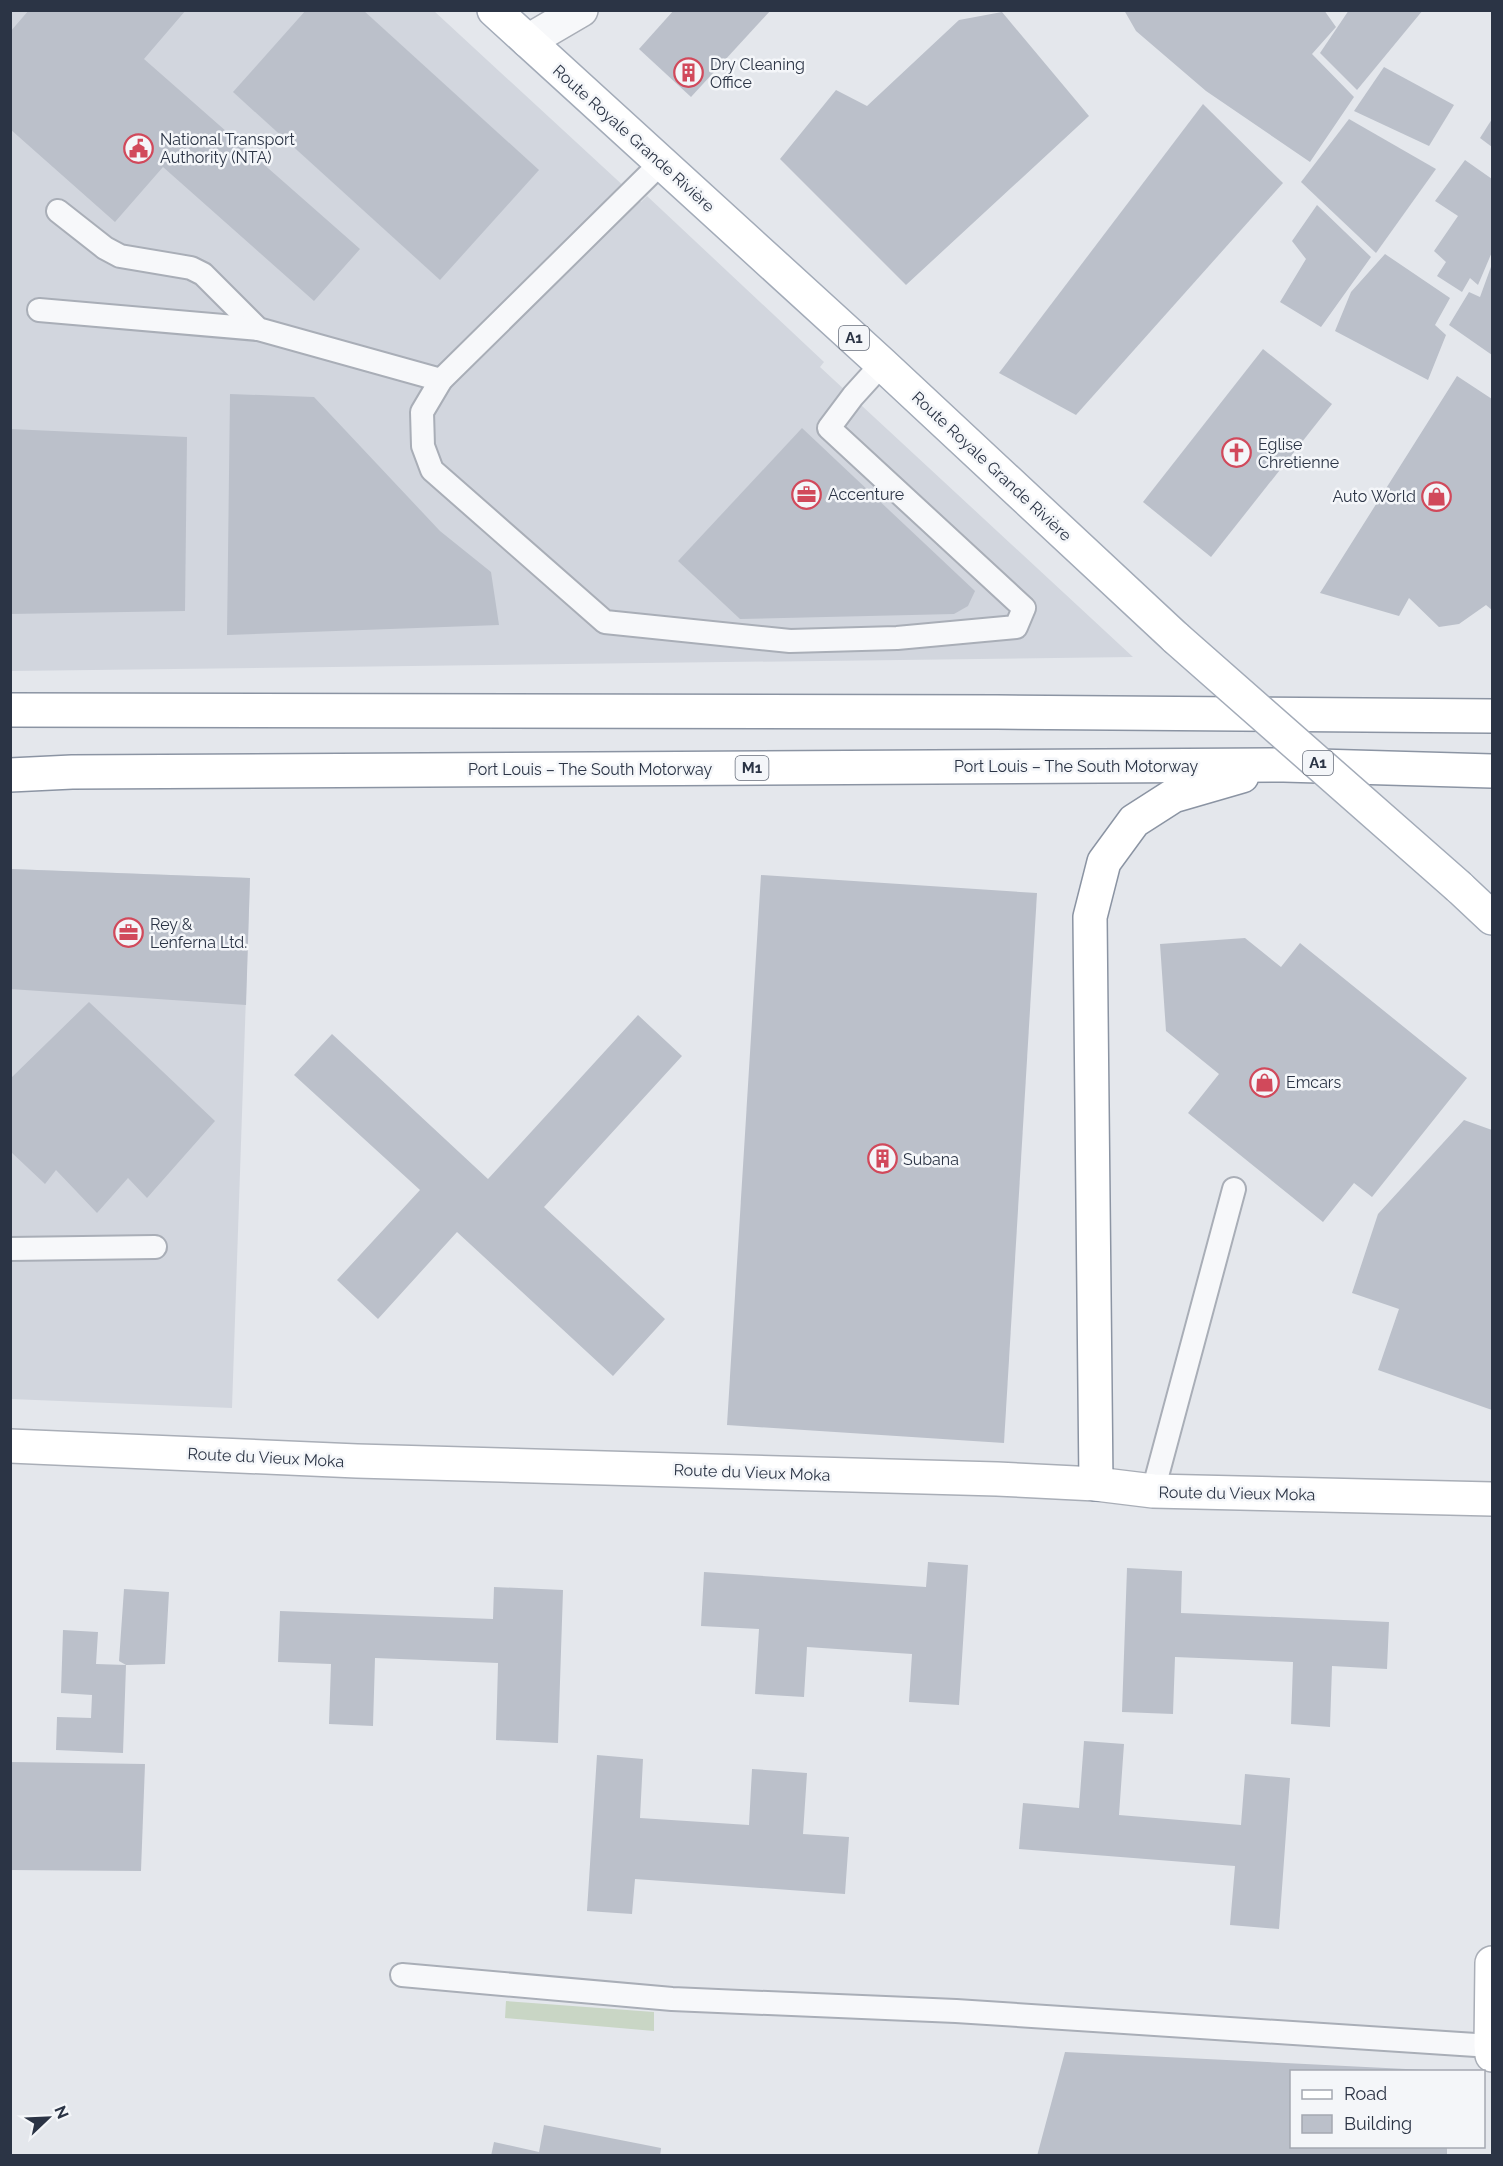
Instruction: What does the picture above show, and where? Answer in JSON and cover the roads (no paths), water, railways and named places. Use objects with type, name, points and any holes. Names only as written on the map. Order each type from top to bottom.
[{"type":"main road","name":"Route Royale Grande Rivière","points":[[494,10],[882,364],[1176,638],[1492,918]]},
{"type":"main road","points":[[10,710],[996,711],[1492,717]]},
{"type":"main road","points":[[1096,1484],[1090,917],[1104,862],[1134,821],[1173,796],[1284,765]]},
{"type":"main road","name":"Port Louis – The South Motorway","points":[[10,775],[72,772],[1284,765],[1492,771]]},
{"type":"main road","name":"Route du Vieux Moka","points":[[10,1446],[357,1461],[997,1479],[1096,1484],[1153,1491],[1492,1498]]},
{"type":"main road","points":[[1492,1963],[1492,2051]]},
{"type":"street","points":[[528,41],[582,10]]},
{"type":"lane","points":[[661,163],[441,380],[422,412],[423,446],[432,470],[605,622],[790,641],[897,638],[1016,627],[1024,608],[829,428],[852,396],[882,364]]},
{"type":"lane","points":[[58,211],[105,248],[120,256],[191,268],[203,274],[258,329]]},
{"type":"lane","points":[[39,310],[258,329],[441,380]]},
{"type":"lane","points":[[1153,1491],[1233,1190]]},
{"type":"lane","points":[[10,1249],[155,1246]]},
{"type":"lane","points":[[402,1975],[672,1999],[956,2011],[1492,2051]]},
{"type":"place","name":"Dry Cleaning Office","points":[[689,73]]},
{"type":"place","name":"National Transport Authority (NTA)","points":[[139,148]]},
{"type":"place","name":"Eglise Chretienne","points":[[1237,453]]},
{"type":"place","name":"Accenture","points":[[807,494]]},
{"type":"place","name":"Auto World","points":[[1437,496]]},
{"type":"place","name":"Rey & Lenferna Ltd.","points":[[129,933]]},
{"type":"place","name":"Emcars","points":[[1265,1082]]},
{"type":"place","name":"Subana","points":[[882,1159]]}]
